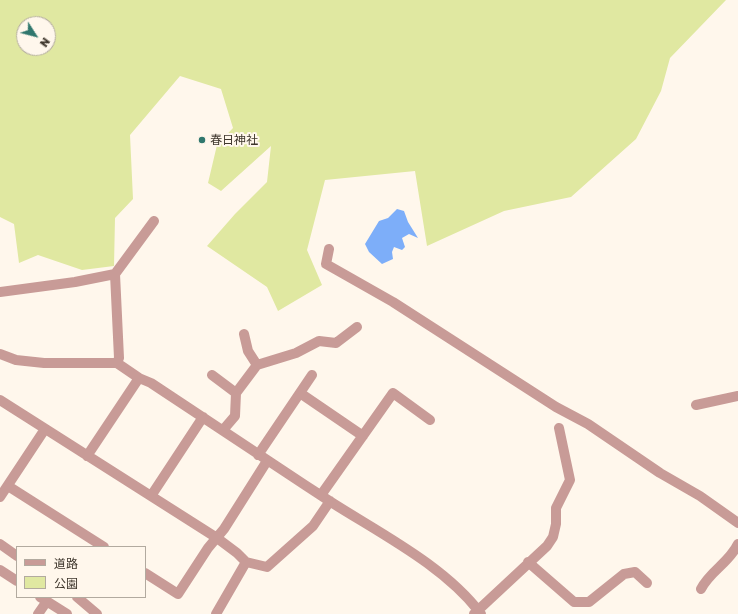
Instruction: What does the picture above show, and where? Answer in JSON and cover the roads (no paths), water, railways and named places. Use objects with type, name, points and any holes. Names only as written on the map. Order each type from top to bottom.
[{"type":"street","points":[[117,363],[119,358],[115,274],[154,221]]},
{"type":"street","points":[[329,249],[326,264],[393,302],[556,407],[588,424],[660,473],[700,496],[738,523]]},
{"type":"street","points":[[0,292],[75,282],[115,274]]},
{"type":"street","points":[[223,430],[234,416],[236,393],[257,365],[296,354],[319,341],[336,343],[357,328]]},
{"type":"street","points":[[244,334],[248,351],[257,365]]},
{"type":"street","points":[[0,354],[16,360],[44,363],[117,363],[139,378],[151,383],[223,430],[258,455],[438,572],[460,590],[478,613],[528,562],[547,546],[553,537],[556,524],[556,508],[570,480],[559,428]]},
{"type":"street","points":[[212,375],[236,393]]},
{"type":"street","points":[[258,455],[312,375]]},
{"type":"street","points":[[87,456],[139,378]]},
{"type":"street","points":[[300,393],[363,436]]},
{"type":"street","points":[[321,495],[393,393],[430,420]]},
{"type":"street","points":[[696,405],[738,396]]},
{"type":"street","points":[[0,400],[217,538],[246,562],[267,567],[313,526],[330,501]]},
{"type":"street","points":[[151,496],[203,417]]},
{"type":"street","points":[[0,498],[45,429]]},
{"type":"street","points":[[146,574],[178,594],[268,461]]},
{"type":"street","points":[[8,486],[102,546]]},
{"type":"street","points":[[0,544],[16,555]]},
{"type":"street","points":[[701,590],[706,579],[733,555],[738,544]]},
{"type":"street","points":[[216,614],[246,562]]},
{"type":"street","points":[[528,562],[574,602],[589,602],[624,574],[635,572],[647,583]]},
{"type":"street","points":[[0,570],[16,580]]},
{"type":"street","points":[[78,598],[98,614]]},
{"type":"street","points":[[38,614],[43,599],[67,614]]},
{"type":"water","points":[[397,209],[404,211],[408,222],[418,238],[409,234],[402,238],[405,247],[402,250],[394,247],[392,252],[393,259],[382,264],[369,252],[365,244],[379,221],[388,218]]},
{"type":"place","name":"春日神社","points":[[202,140]]}]
